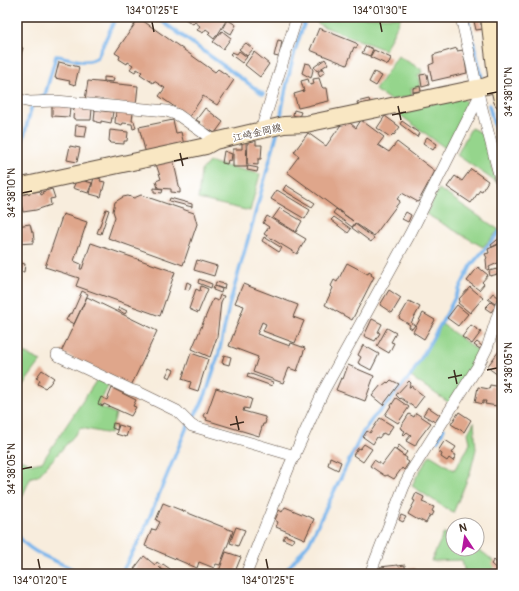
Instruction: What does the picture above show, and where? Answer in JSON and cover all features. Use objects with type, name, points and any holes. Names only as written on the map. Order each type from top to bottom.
[{"type":"main road","points":[[489,17],[500,77],[502,100]]},
{"type":"main road","name":"江崎金岡線","points":[[17,187],[206,146],[215,141],[273,128],[306,124],[478,92],[500,77]]},
{"type":"street","points":[[461,17],[502,186]]},
{"type":"street","points":[[273,128],[295,18]]},
{"type":"street","points":[[246,574],[294,456],[324,390],[410,234],[478,92]]},
{"type":"street","points":[[17,99],[30,102],[56,101],[167,111],[178,115],[215,141]]},
{"type":"street","points":[[370,574],[404,486],[412,470],[478,366],[487,348],[502,302]]},
{"type":"street","points":[[57,355],[177,411],[190,424],[294,456]]},
{"type":"green space","points":[[312,17],[401,17],[385,50],[322,26]]},
{"type":"green space","points":[[398,56],[421,69],[422,73],[418,75],[420,86],[411,88],[412,96],[390,100],[375,90]]},
{"type":"green space","points":[[461,97],[468,104],[448,150],[396,112]]},
{"type":"green space","points":[[471,128],[484,134],[496,182],[457,155]]},
{"type":"green space","points":[[209,162],[260,174],[250,211],[198,199],[201,171]]},
{"type":"green space","points":[[439,189],[499,230],[483,247],[426,214]]},
{"type":"green space","points":[[442,324],[482,354],[451,404],[411,377]]},
{"type":"green space","points":[[17,348],[41,361],[17,393]]},
{"type":"green space","points":[[98,378],[109,383],[99,406],[116,414],[110,434],[81,428],[38,476],[31,477],[17,508],[17,483],[22,475],[17,472],[17,458],[33,464],[42,462]]},
{"type":"green space","points":[[474,422],[476,449],[470,473],[453,513],[412,486],[430,455],[454,470],[468,448],[470,442],[468,433]]},
{"type":"green space","points":[[444,533],[445,557],[485,557],[485,554],[496,564],[491,571],[494,574],[465,574],[462,560],[431,561]]},
{"type":"building","points":[[182,17],[224,17],[227,19],[214,39],[208,34],[210,32],[206,29],[203,33],[197,30],[200,26],[195,22],[193,24]]},
{"type":"building","points":[[473,17],[482,17],[481,25],[483,25],[483,29],[476,30]]},
{"type":"building","points":[[139,18],[215,72],[218,69],[234,80],[217,105],[203,96],[189,117],[159,96],[165,88],[154,81],[153,83],[140,74],[142,72],[137,69],[135,72],[130,69],[133,65],[128,62],[127,64],[119,59],[120,56],[115,53]]},
{"type":"building","points":[[228,20],[236,25],[231,34],[223,29]]},
{"type":"building","points":[[319,28],[358,45],[356,48],[354,47],[347,65],[310,50]]},
{"type":"building","points":[[222,31],[231,38],[223,49],[213,42]]},
{"type":"building","points":[[278,40],[282,41],[279,57],[274,56]]},
{"type":"building","points":[[246,43],[253,49],[247,56],[239,49]]},
{"type":"building","points":[[17,46],[23,48],[19,60],[17,60]]},
{"type":"building","points":[[366,46],[373,49],[370,56],[362,53]]},
{"type":"building","points":[[457,48],[457,51],[463,50],[467,73],[432,81],[429,65],[434,63],[433,55]]},
{"type":"building","points":[[374,50],[391,58],[388,65],[370,57]]},
{"type":"building","points":[[239,51],[247,57],[242,63],[230,54],[232,52],[237,54]]},
{"type":"building","points":[[254,52],[269,64],[260,77],[245,65]]},
{"type":"building","points":[[325,59],[328,64],[317,71],[314,67]]},
{"type":"building","points":[[59,62],[79,67],[75,85],[69,83],[70,81],[55,78]]},
{"type":"building","points":[[305,63],[310,64],[313,70],[311,78],[302,73]]},
{"type":"building","points":[[323,68],[325,72],[320,76],[318,72]]},
{"type":"building","points":[[374,72],[382,76],[376,86],[369,82]]},
{"type":"building","points":[[427,74],[429,85],[422,87],[420,75]]},
{"type":"building","points":[[104,77],[114,78],[113,82],[104,81]]},
{"type":"building","points":[[319,78],[322,87],[327,88],[329,101],[298,108],[294,94],[304,91],[301,81],[308,79],[310,85],[314,84],[313,79]]},
{"type":"building","points":[[88,81],[138,86],[136,105],[85,100]]},
{"type":"building","points":[[420,86],[421,91],[413,92],[413,88]]},
{"type":"building","points":[[369,99],[370,103],[358,106],[357,102]]},
{"type":"building","points":[[52,105],[70,107],[69,117],[52,116]]},
{"type":"building","points":[[74,108],[92,109],[91,120],[75,120],[73,118]]},
{"type":"building","points":[[205,108],[223,122],[215,133],[208,129],[207,131],[198,125],[200,122],[196,120]]},
{"type":"building","points":[[95,110],[113,112],[111,123],[94,121]]},
{"type":"building","points":[[294,110],[301,112],[299,117],[293,115]]},
{"type":"building","points":[[116,111],[133,113],[132,121],[134,121],[136,128],[133,129],[132,124],[123,123],[122,125],[115,123]]},
{"type":"building","points":[[385,116],[400,127],[394,135],[393,134],[390,137],[377,128]]},
{"type":"building","points":[[345,119],[356,128],[361,120],[384,137],[378,145],[389,152],[397,142],[435,171],[418,202],[402,193],[397,199],[400,201],[374,236],[355,223],[352,227],[333,213],[336,209],[353,221],[287,172],[299,156],[294,152],[308,133],[326,146]]},
{"type":"building","points":[[173,120],[176,133],[181,132],[184,145],[146,154],[139,127]]},
{"type":"building","points":[[402,121],[419,133],[417,137],[400,124]]},
{"type":"building","points":[[76,125],[87,126],[85,137],[75,136]]},
{"type":"building","points":[[110,130],[128,132],[127,141],[124,141],[124,144],[110,143]]},
{"type":"building","points":[[427,137],[437,144],[433,150],[423,143]]},
{"type":"building","points":[[248,141],[256,141],[256,145],[262,145],[261,159],[258,159],[258,165],[247,164]]},
{"type":"building","points":[[242,142],[246,142],[247,167],[233,167],[233,149],[242,149]]},
{"type":"building","points":[[70,146],[80,148],[77,162],[67,160]]},
{"type":"building","points":[[224,151],[232,154],[231,161],[228,160],[227,164],[222,163]]},
{"type":"building","points":[[173,159],[180,193],[171,192],[171,189],[158,188],[156,181],[161,179],[156,164]]},
{"type":"building","points":[[248,166],[258,168],[257,172],[247,170]]},
{"type":"building","points":[[471,169],[488,181],[482,191],[480,190],[471,203],[447,187],[455,176],[462,181]]},
{"type":"building","points":[[94,177],[105,182],[101,197],[90,194]]},
{"type":"building","points":[[77,179],[92,183],[88,193],[73,188]]},
{"type":"building","points":[[286,185],[315,203],[312,207],[283,190]]},
{"type":"building","points":[[154,188],[163,189],[162,193],[154,192]]},
{"type":"building","points":[[52,189],[55,198],[50,199],[51,205],[36,210],[23,212],[19,195],[40,191],[41,195],[43,194],[42,192]]},
{"type":"building","points":[[277,190],[310,210],[305,219],[271,199]]},
{"type":"building","points":[[141,195],[194,213],[197,224],[183,265],[108,238],[115,217],[113,211],[115,202],[123,197],[128,196],[134,198]]},
{"type":"building","points":[[170,198],[192,204],[192,207],[169,201]]},
{"type":"building","points":[[280,208],[302,221],[296,232],[273,218]]},
{"type":"building","points":[[106,209],[109,210],[101,234],[97,233]]},
{"type":"building","points":[[406,212],[411,215],[408,222],[402,219]]},
{"type":"building","points":[[63,214],[87,222],[74,261],[81,264],[80,269],[82,269],[91,243],[175,272],[160,316],[76,286],[79,278],[45,267]]},
{"type":"building","points":[[267,216],[306,239],[297,254],[264,234],[269,227],[263,223]]},
{"type":"building","points":[[334,217],[351,229],[348,233],[331,220]]},
{"type":"building","points":[[30,224],[33,232],[33,243],[17,244],[17,226]]},
{"type":"building","points":[[355,224],[374,238],[371,242],[352,228]]},
{"type":"building","points":[[502,236],[502,242],[492,247],[491,245]]},
{"type":"building","points":[[264,237],[282,248],[279,252],[262,241]]},
{"type":"building","points":[[502,243],[502,261],[489,267],[490,269],[487,270],[487,258],[485,254],[489,253],[488,249]]},
{"type":"building","points":[[197,260],[217,266],[214,276],[194,270]]},
{"type":"building","points":[[17,262],[25,264],[24,272],[17,271]]},
{"type":"building","points":[[347,263],[368,274],[369,271],[374,277],[352,320],[325,305],[333,288],[331,286],[334,280],[337,282]]},
{"type":"building","points":[[478,267],[488,275],[482,282],[484,284],[479,290],[467,281]]},
{"type":"building","points":[[497,269],[498,274],[490,276],[489,271]]},
{"type":"building","points":[[199,279],[212,284],[211,288],[198,283]]},
{"type":"building","points":[[187,282],[191,284],[189,290],[185,289]]},
{"type":"building","points":[[216,282],[225,284],[224,289],[215,286]]},
{"type":"building","points":[[243,284],[298,305],[293,317],[304,321],[295,343],[263,331],[266,324],[262,322],[257,334],[290,346],[291,343],[305,348],[297,371],[289,368],[283,383],[253,372],[258,357],[229,346],[244,306],[235,303]]},
{"type":"building","points":[[201,286],[208,289],[198,313],[189,309],[196,289],[200,291]]},
{"type":"building","points":[[214,286],[222,289],[221,293],[213,290]]},
{"type":"building","points":[[470,287],[483,298],[470,313],[458,303],[460,300],[459,299]]},
{"type":"building","points":[[389,290],[401,298],[392,313],[380,305]]},
{"type":"building","points":[[82,291],[88,294],[74,324],[66,320],[70,313],[72,314]]},
{"type":"building","points":[[493,293],[498,297],[495,304],[488,299]]},
{"type":"building","points":[[220,295],[224,296],[221,302],[217,337],[210,357],[192,349],[213,299],[218,301]]},
{"type":"building","points":[[87,297],[157,331],[131,386],[61,352]]},
{"type":"building","points":[[409,301],[420,307],[411,323],[415,325],[412,329],[409,327],[410,325],[399,318]]},
{"type":"building","points":[[491,302],[496,306],[491,312],[485,308]]},
{"type":"building","points":[[457,305],[468,314],[458,326],[447,318]]},
{"type":"building","points":[[119,307],[127,311],[125,314],[118,310]]},
{"type":"building","points":[[423,313],[435,320],[424,339],[413,332]]},
{"type":"building","points":[[372,319],[382,324],[378,332],[380,333],[375,341],[364,336]]},
{"type":"building","points":[[471,325],[481,332],[472,344],[462,337]]},
{"type":"building","points":[[387,328],[396,333],[391,342],[394,343],[389,353],[377,346]]},
{"type":"building","points":[[477,342],[482,346],[480,349],[474,345]]},
{"type":"building","points":[[363,345],[379,354],[371,370],[358,363],[361,357],[358,355]]},
{"type":"building","points":[[502,347],[502,370],[498,375],[487,367]]},
{"type":"building","points":[[191,353],[208,359],[198,391],[189,388],[191,382],[182,379]]},
{"type":"building","points":[[224,355],[231,357],[229,365],[222,363]]},
{"type":"building","points":[[348,365],[374,376],[365,401],[336,390],[341,378],[343,379]]},
{"type":"building","points":[[170,368],[174,370],[170,378],[166,376]]},
{"type":"building","points":[[42,370],[54,378],[45,388],[38,384],[40,380],[36,378]]},
{"type":"building","points":[[248,373],[273,382],[272,386],[247,377]]},
{"type":"building","points":[[391,380],[399,384],[383,405],[372,396],[381,385],[382,386],[387,382],[388,383]]},
{"type":"building","points":[[409,381],[411,383],[409,387],[411,386],[424,396],[415,408],[396,395]]},
{"type":"building","points":[[490,385],[502,387],[502,405],[498,404],[497,406],[485,404],[486,401],[483,401],[483,404],[475,402],[478,387],[489,389]]},
{"type":"building","points":[[112,388],[136,400],[133,406],[136,407],[131,416],[104,404],[103,406],[98,404],[101,397],[107,400]]},
{"type":"building","points":[[216,388],[252,399],[249,409],[244,408],[243,411],[265,417],[265,424],[263,424],[259,436],[206,420],[207,418],[203,416],[205,412],[207,413]]},
{"type":"building","points":[[396,398],[409,407],[398,423],[385,415]]},
{"type":"building","points":[[428,407],[440,415],[435,422],[423,415]]},
{"type":"building","points":[[459,412],[471,420],[464,432],[451,424]]},
{"type":"building","points":[[416,413],[431,423],[415,446],[406,441],[411,435],[407,432],[404,435],[403,434],[405,431],[400,428],[409,414],[414,417]]},
{"type":"building","points":[[380,418],[393,426],[387,435],[383,433],[379,438],[377,437],[373,444],[363,437],[367,431],[370,433]]},
{"type":"building","points":[[113,423],[118,424],[117,430],[112,428]]},
{"type":"building","points":[[119,425],[129,428],[126,437],[116,434]]},
{"type":"building","points":[[445,440],[456,447],[452,453],[456,455],[453,461],[449,458],[447,461],[441,457],[442,454],[438,451]]},
{"type":"building","points":[[364,444],[372,449],[363,462],[353,455],[358,448],[360,449]]},
{"type":"building","points":[[399,445],[407,452],[404,456],[396,450]]},
{"type":"building","points":[[394,449],[407,458],[406,460],[409,462],[404,470],[402,468],[394,479],[387,475],[385,476],[370,466],[374,460],[382,465]]},
{"type":"building","points":[[330,457],[341,462],[338,470],[328,465]]},
{"type":"building","points":[[416,493],[424,497],[422,502],[434,507],[432,516],[430,515],[426,523],[408,514],[415,501],[413,500]]},
{"type":"building","points":[[163,503],[233,531],[220,565],[216,564],[214,568],[199,562],[197,568],[145,546],[152,529],[156,530],[160,522],[156,520]]},
{"type":"building","points":[[285,507],[314,519],[305,539],[276,527],[278,522],[275,520],[279,510],[282,512]]},
{"type":"building","points":[[401,515],[406,517],[403,522],[399,520]]},
{"type":"building","points":[[236,527],[245,530],[238,546],[230,543]]},
{"type":"building","points":[[285,535],[294,539],[292,543],[283,539]]},
{"type":"building","points":[[226,552],[241,557],[234,574],[227,574],[219,571]]},
{"type":"building","points":[[144,556],[155,565],[157,562],[170,569],[167,573],[159,567],[164,572],[163,574],[141,574],[134,569]]},
{"type":"building","points":[[494,560],[502,568],[502,574],[491,564]]},
{"type":"building","points":[[405,565],[405,569],[415,568],[416,574],[381,574],[380,567]]},
{"type":"waterway","points":[[40,97],[45,95],[56,56],[82,61],[97,58],[116,17]]},
{"type":"waterway","points":[[156,17],[263,94]]},
{"type":"waterway","points":[[280,122],[290,68],[307,17]]},
{"type":"waterway","points":[[467,17],[482,78]]},
{"type":"waterway","points":[[17,141],[23,140],[32,105]]},
{"type":"waterway","points":[[489,105],[502,158]]},
{"type":"waterway","points":[[121,574],[143,533],[186,429],[201,405],[207,391],[219,353],[229,306],[278,130]]},
{"type":"waterway","points":[[283,574],[309,543],[363,432],[373,418],[390,401],[412,374],[447,313],[472,264],[502,229]]},
{"type":"waterway","points":[[437,441],[444,429]]},
{"type":"waterway","points":[[17,534],[30,548],[81,574]]}]
